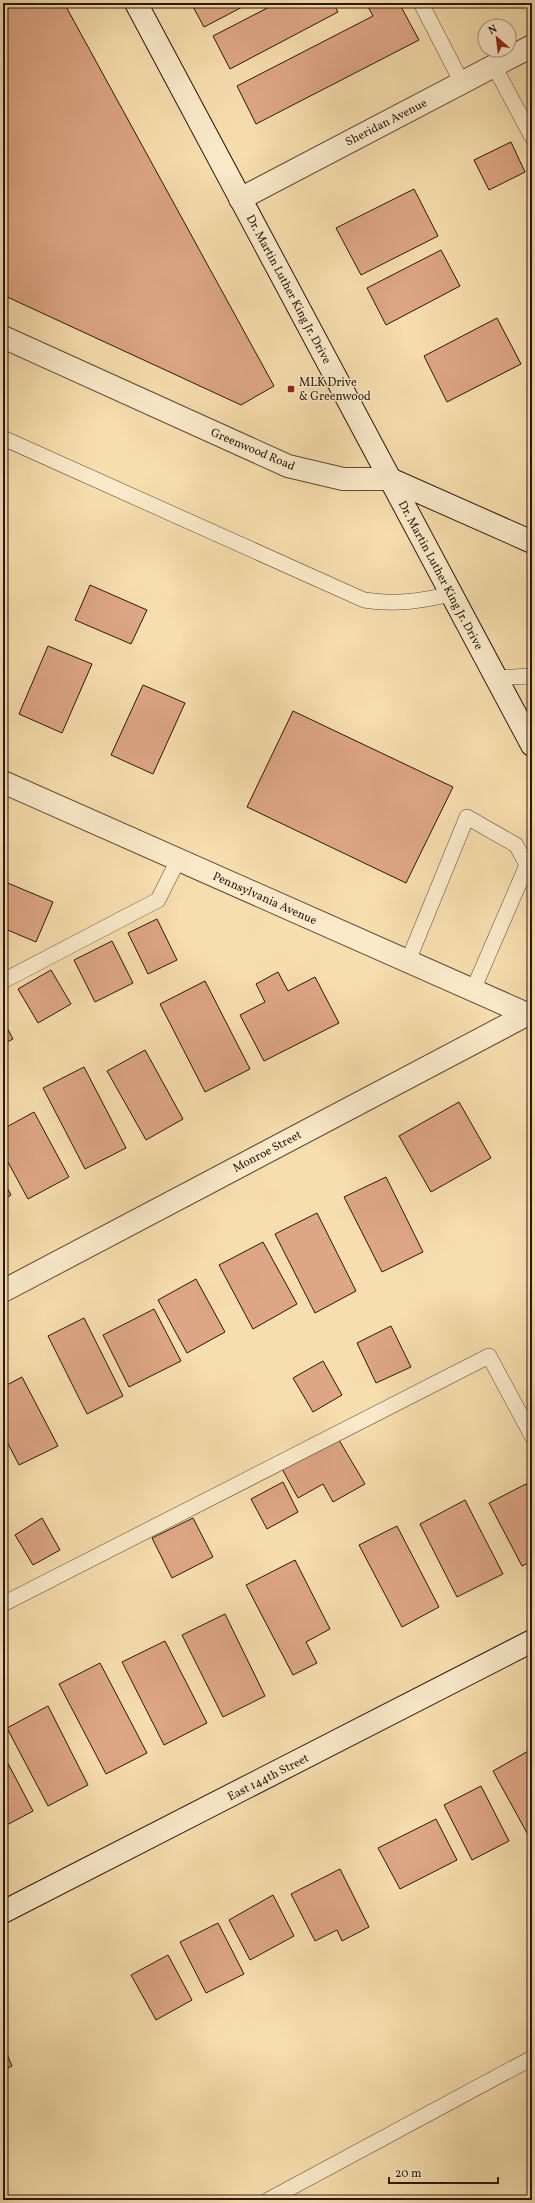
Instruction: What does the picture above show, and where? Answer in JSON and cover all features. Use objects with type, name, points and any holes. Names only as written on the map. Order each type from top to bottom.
[{"type":"street","name":"Dr. Martin Luther King Jr. Drive","points":[[136,3],[532,745]]},
{"type":"street","name":"Sheridan Avenue","points":[[240,199],[532,46]]},
{"type":"street","name":"Greenwood Road","points":[[3,337],[288,466],[343,479],[390,479],[532,542]]},
{"type":"street","name":"Pennsylvania Avenue","points":[[3,782],[473,990],[530,1013]]},
{"type":"street","name":"Monroe Street","points":[[3,1292],[530,1013]]},
{"type":"street","name":"East 144th Street","points":[[3,1912],[532,1641]]},
{"type":"lane","points":[[421,3],[462,83]]},
{"type":"lane","points":[[494,66],[532,137]]},
{"type":"lane","points":[[3,438],[364,600],[387,603],[424,600],[451,594]]},
{"type":"lane","points":[[496,678],[532,676]]},
{"type":"lane","points":[[408,961],[467,817],[516,845],[527,865],[473,990]]},
{"type":"lane","points":[[3,981],[158,900],[178,860]]},
{"type":"lane","points":[[3,1604],[489,1356],[532,1436]]},
{"type":"lane","points":[[268,2200],[532,2058]]},
{"type":"building","points":[[3,3],[64,3],[274,386],[241,405],[3,295]]},
{"type":"building","points":[[191,3],[250,3],[204,27]]},
{"type":"building","points":[[277,3],[333,3],[338,12],[230,69],[213,36]]},
{"type":"building","points":[[371,3],[399,3],[419,40],[256,124],[237,86],[373,16],[367,5]]},
{"type":"building","points":[[511,142],[525,172],[489,190],[474,160]]},
{"type":"building","points":[[414,189],[438,236],[361,275],[336,228]]},
{"type":"building","points":[[441,250],[460,286],[386,325],[367,288]]},
{"type":"building","points":[[497,318],[521,364],[447,402],[424,356]]},
{"type":"building","points":[[90,585],[147,610],[131,644],[75,620]]},
{"type":"building","points":[[48,646],[92,664],[62,733],[19,714]]},
{"type":"building","points":[[143,685],[185,703],[153,774],[111,755]]},
{"type":"building","points":[[293,711],[453,787],[406,883],[247,807]]},
{"type":"building","points":[[3,881],[53,902],[36,942],[3,928]]},
{"type":"building","points":[[157,919],[177,960],[148,974],[128,933]]},
{"type":"building","points":[[112,941],[133,983],[95,1002],[74,960]]},
{"type":"building","points":[[51,970],[71,1004],[38,1023],[18,989]]},
{"type":"building","points":[[278,972],[288,991],[315,977],[339,1023],[264,1061],[240,1015],[265,1002],[256,984]]},
{"type":"building","points":[[205,981],[250,1069],[205,1092],[160,1004]]},
{"type":"building","points":[[3,1020],[13,1039],[3,1044]]},
{"type":"building","points":[[145,1050],[183,1119],[146,1140],[107,1071]]},
{"type":"building","points":[[84,1067],[126,1148],[85,1169],[43,1088]]},
{"type":"building","points":[[459,1102],[491,1158],[431,1192],[399,1136]]},
{"type":"building","points":[[34,1112],[69,1177],[28,1199],[3,1153],[3,1129]]},
{"type":"building","points":[[386,1177],[423,1252],[382,1272],[344,1197]]},
{"type":"building","points":[[3,1180],[11,1195],[3,1200]]},
{"type":"building","points":[[317,1213],[356,1291],[315,1313],[275,1234]]},
{"type":"building","points":[[263,1242],[297,1304],[253,1329],[219,1265]]},
{"type":"building","points":[[196,1279],[225,1332],[187,1353],[158,1300]]},
{"type":"building","points":[[154,1309],[181,1361],[129,1387],[103,1335]]},
{"type":"building","points":[[84,1318],[123,1396],[87,1414],[48,1336]]},
{"type":"building","points":[[391,1326],[411,1367],[376,1383],[357,1343]]},
{"type":"building","points":[[323,1361],[342,1395],[313,1412],[293,1378]]},
{"type":"building","points":[[22,1377],[58,1446],[19,1465],[3,1434],[3,1387]]},
{"type":"building","points":[[336,1435],[365,1484],[333,1502],[323,1484],[298,1498],[281,1467]]},
{"type":"building","points":[[283,1482],[298,1512],[267,1529],[251,1499]]},
{"type":"building","points":[[526,1484],[532,1496],[532,1561],[522,1566],[489,1503]]},
{"type":"building","points":[[465,1500],[503,1574],[457,1597],[420,1524]]},
{"type":"building","points":[[42,1518],[60,1550],[33,1565],[15,1535]]},
{"type":"building","points":[[193,1518],[213,1557],[172,1578],[152,1538]]},
{"type":"building","points":[[397,1526],[439,1607],[402,1627],[359,1545]]},
{"type":"building","points":[[295,1560],[330,1629],[306,1642],[317,1663],[293,1675],[246,1585]]},
{"type":"building","points":[[225,1614],[265,1696],[223,1717],[182,1635]]},
{"type":"building","points":[[165,1641],[207,1723],[164,1745],[122,1662]]},
{"type":"building","points":[[100,1663],[147,1753],[106,1774],[59,1684]]},
{"type":"building","points":[[48,1706],[88,1785],[48,1806],[7,1728]]},
{"type":"building","points":[[532,1749],[532,1842],[493,1771]]},
{"type":"building","points":[[3,1754],[33,1811],[3,1827]]},
{"type":"building","points":[[481,1786],[509,1841],[472,1860],[444,1805]]},
{"type":"building","points":[[436,1819],[457,1860],[400,1889],[378,1848]]},
{"type":"building","points":[[340,1869],[369,1927],[342,1941],[337,1930],[315,1941],[291,1894]]},
{"type":"building","points":[[273,1895],[294,1936],[250,1960],[229,1920]]},
{"type":"building","points":[[218,1923],[244,1974],[206,1993],[180,1942]]},
{"type":"building","points":[[168,1955],[192,2000],[156,2020],[131,1975]]},
{"type":"building","points":[[3,2045],[12,2066],[3,2070]]},
{"type":"place","name":"MLK Drive & Greenwood","points":[[291,389]]}]
